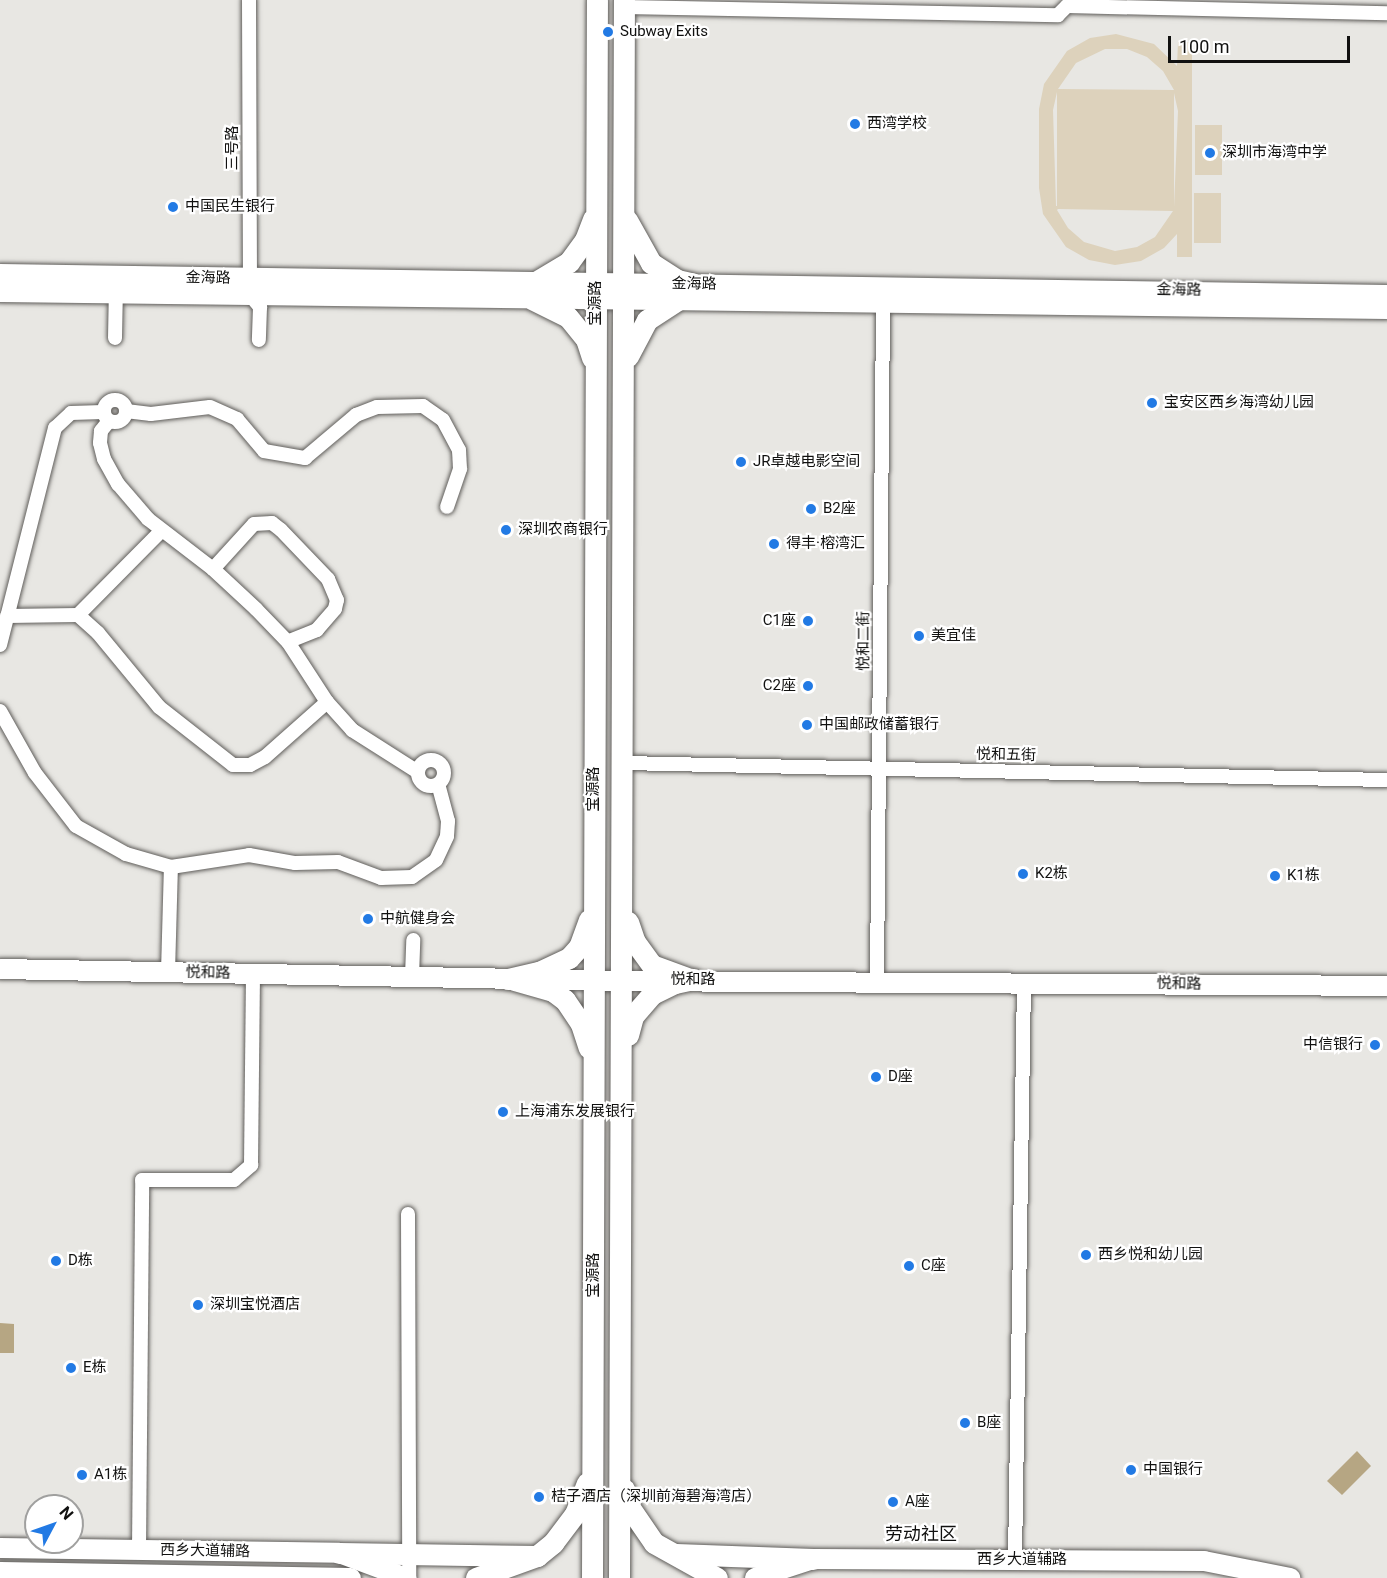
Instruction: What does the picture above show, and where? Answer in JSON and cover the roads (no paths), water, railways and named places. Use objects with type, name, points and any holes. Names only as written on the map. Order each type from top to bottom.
[{"type":"main road","name":"宝源路","points":[[592,1578],[597,0]]},
{"type":"main road","name":"宝源路","points":[[619,1578],[624,900],[624,3]]},
{"type":"main road","points":[[596,204],[591,227],[579,250],[560,270],[533,291],[576,325],[592,357],[596,386]]},
{"type":"main road","points":[[623,374],[642,327],[660,308],[687,291],[677,280],[651,263],[636,241],[624,211]]},
{"type":"main road","points":[[508,979],[539,972],[569,958],[585,935],[594,887]]},
{"type":"main road","points":[[624,900],[629,927],[643,955],[663,971],[694,979]]},
{"type":"main road","points":[[508,979],[553,991],[565,999],[584,1031],[595,1071]]},
{"type":"main road","points":[[622,1080],[628,1036],[640,1005],[660,988],[694,979]]},
{"type":"main road","points":[[619,1454],[630,1508],[654,1543],[717,1578]]},
{"type":"main road","points":[[476,1578],[537,1556],[564,1532],[575,1514],[593,1456]]},
{"type":"main road","points":[[339,1553],[537,1556]]},
{"type":"main road","points":[[671,1554],[813,1559]]},
{"type":"main road","points":[[0,1572],[350,1578]]},
{"type":"street","name":"三号路","points":[[249,0],[250,287],[260,307],[259,340]]},
{"type":"street","points":[[624,3],[1058,15],[1067,3],[1387,13]]},
{"type":"street","name":"金海路","points":[[0,274],[116,285]]},
{"type":"street","name":"金海路","points":[[0,292],[116,285],[533,291],[1387,295]]},
{"type":"street","points":[[115,338],[116,285]]},
{"type":"street","name":"金海路","points":[[687,291],[883,302],[1387,309]]},
{"type":"street","name":"悦和二街","points":[[877,980],[883,302]]},
{"type":"street","points":[[438,784],[426,786],[418,772],[352,730],[327,702],[288,642],[213,568],[161,531],[118,484],[104,459],[100,443],[101,431],[112,400],[120,401],[126,411],[151,414],[210,407],[237,419],[264,451],[305,458],[356,415],[377,407],[423,406],[443,420],[459,450],[460,469],[447,507]]},
{"type":"street","points":[[0,645],[7,616],[6,589],[30,539],[37,493],[55,428],[70,413],[106,416]]},
{"type":"street","points":[[213,568],[254,524],[272,523],[281,530],[328,579],[337,600],[335,609],[317,630],[288,642]]},
{"type":"street","points":[[78,615],[161,531]]},
{"type":"street","points":[[7,616],[78,615],[98,633],[159,707],[233,765],[250,765],[265,757],[327,702]]},
{"type":"street","points":[[0,711],[35,773],[76,826],[126,854],[171,867],[249,855],[295,863],[339,862],[381,878],[412,877],[436,860],[447,836],[448,821],[438,784],[444,772],[438,763],[426,761],[418,772]]},
{"type":"street","name":"悦和五街","points":[[624,764],[1387,780]]},
{"type":"street","points":[[168,972],[171,867]]},
{"type":"street","points":[[412,977],[413,940]]},
{"type":"street","name":"悦和路","points":[[0,969],[623,981],[877,980],[1387,986]]},
{"type":"street","points":[[139,1550],[142,1180],[234,1180],[251,1165],[253,974]]},
{"type":"street","points":[[1015,1560],[1024,982]]},
{"type":"street","points":[[408,1214],[410,1554],[408,1578]]},
{"type":"street","name":"西乡大道辅路","points":[[0,1548],[339,1553],[408,1578]]},
{"type":"street","name":"西乡大道辅路","points":[[755,1578],[813,1559],[1204,1561],[1290,1578]]},
{"type":"place","name":"Subway Exits","points":[[608,32]]},
{"type":"place","name":"西湾学校","points":[[855,124]]},
{"type":"place","name":"深圳市海湾中学","points":[[1210,153]]},
{"type":"place","name":"中国民生银行","points":[[173,207]]},
{"type":"place","name":"宝安区西乡海湾幼儿园","points":[[1152,403]]},
{"type":"place","name":"JR卓越电影空间","points":[[741,462]]},
{"type":"place","name":"B2座","points":[[811,509]]},
{"type":"place","name":"深圳农商银行","points":[[506,530]]},
{"type":"place","name":"得丰·榕湾汇","points":[[774,544]]},
{"type":"place","name":"C1座","points":[[808,621]]},
{"type":"place","name":"美宜佳","points":[[919,636]]},
{"type":"place","name":"C2座","points":[[808,686]]},
{"type":"place","name":"中国邮政储蓄银行","points":[[807,725]]},
{"type":"place","name":"K2栋","points":[[1023,874]]},
{"type":"place","name":"K1栋","points":[[1275,876]]},
{"type":"place","name":"中航健身会","points":[[368,919]]},
{"type":"place","name":"中信银行","points":[[1375,1045]]},
{"type":"place","name":"D座","points":[[876,1077]]},
{"type":"place","name":"上海浦东发展银行","points":[[503,1112]]},
{"type":"place","name":"西乡悦和幼儿园","points":[[1086,1255]]},
{"type":"place","name":"D栋","points":[[56,1261]]},
{"type":"place","name":"C座","points":[[909,1266]]},
{"type":"place","name":"深圳宝悦酒店","points":[[198,1305]]},
{"type":"place","name":"E栋","points":[[71,1368]]},
{"type":"place","name":"B座","points":[[965,1423]]},
{"type":"place","name":"中国银行","points":[[1131,1470]]},
{"type":"place","name":"A1栋","points":[[82,1475]]},
{"type":"place","name":"桔子酒店（深圳前海碧海湾店）","points":[[539,1497]]},
{"type":"place","name":"A座","points":[[893,1502]]},
{"type":"district","name":"劳动社区","points":[[921,1534]]}]
